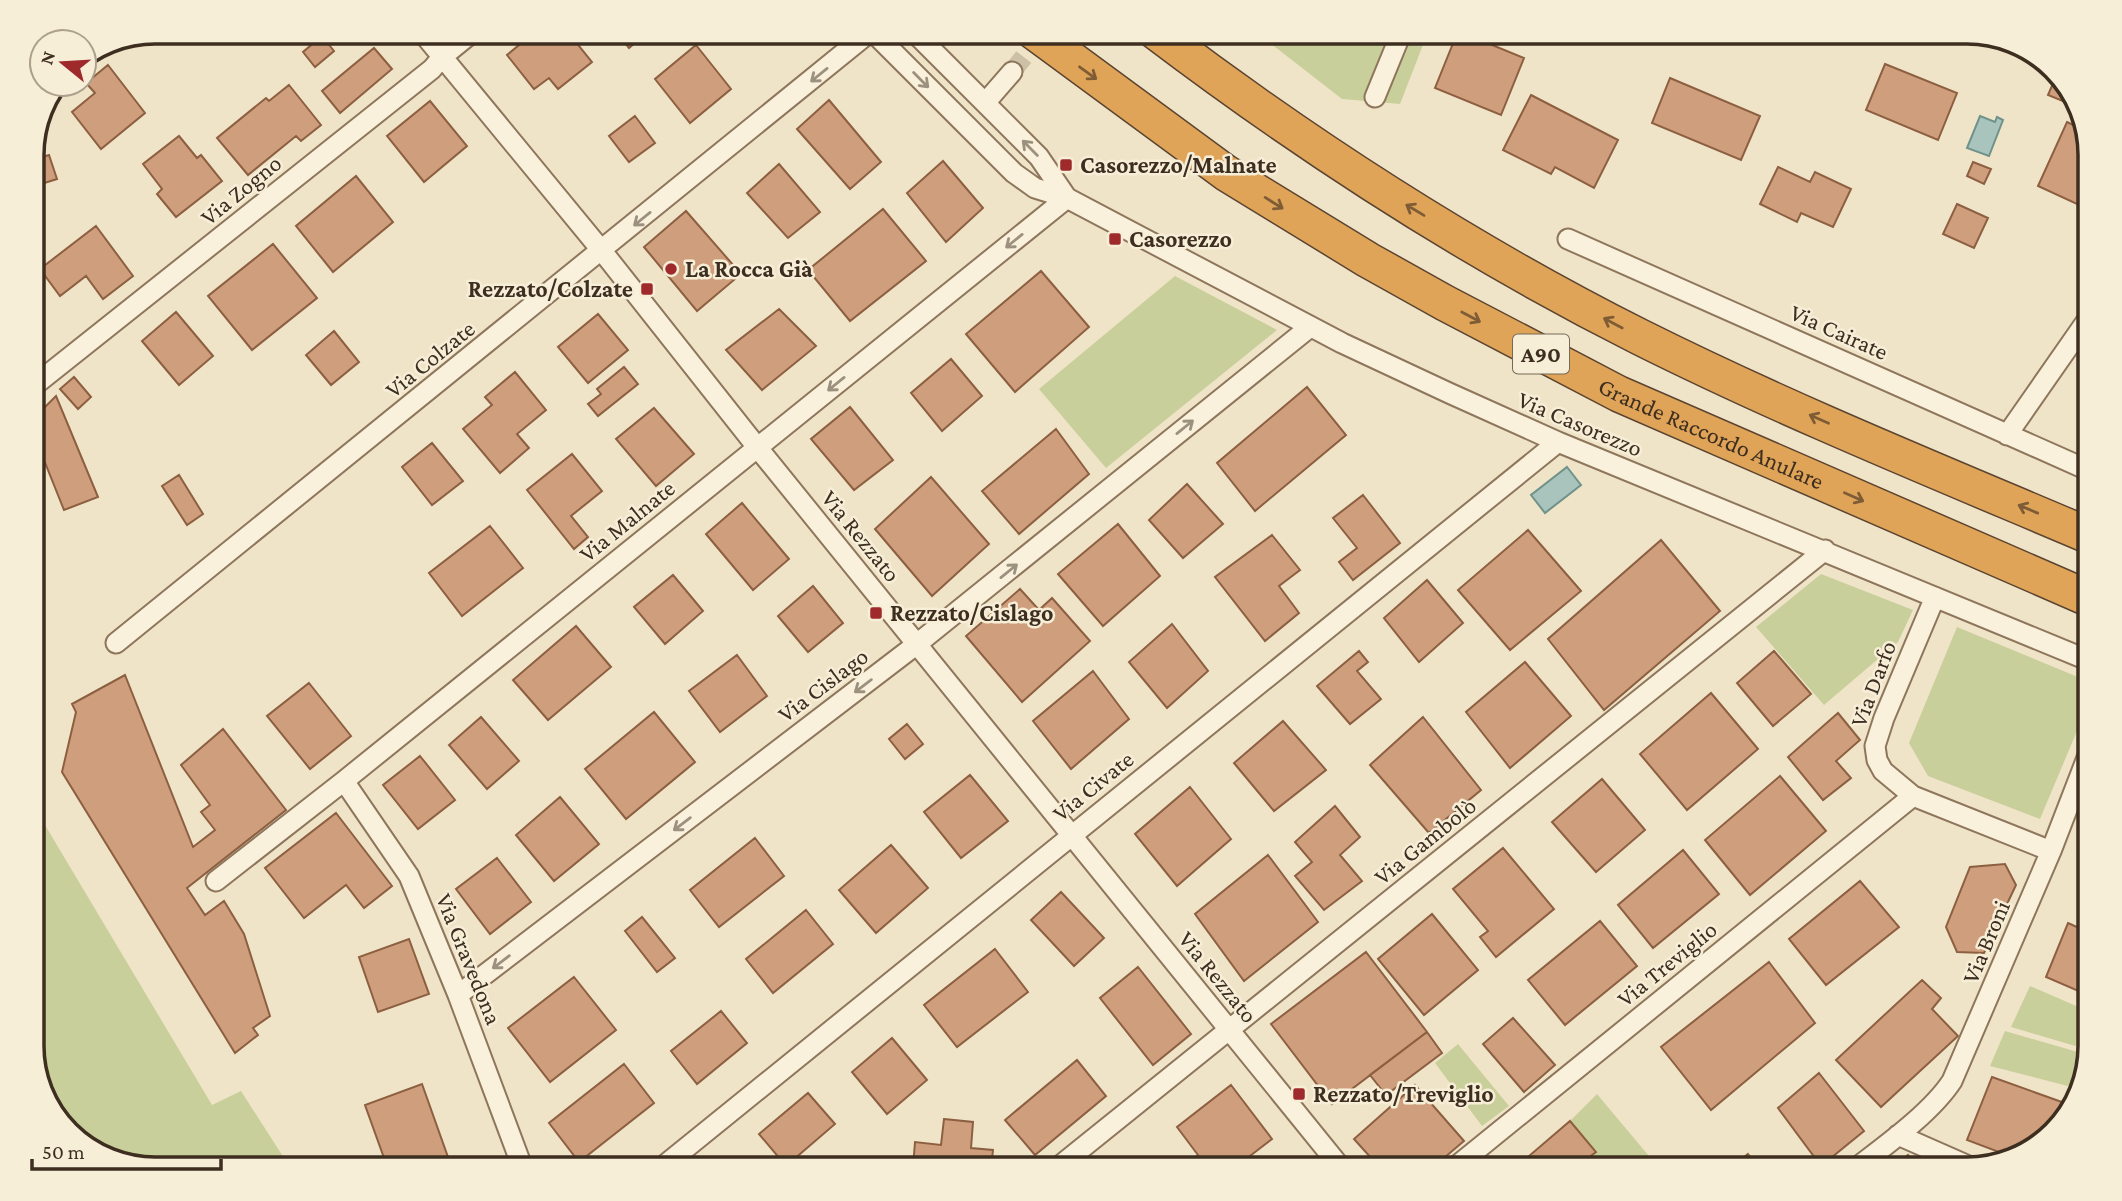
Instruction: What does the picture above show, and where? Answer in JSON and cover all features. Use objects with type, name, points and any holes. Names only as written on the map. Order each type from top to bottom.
[{"type":"highway","name":"Grande Raccordo Anulare","points":[[1049,44],[1226,173],[1358,254],[1445,303],[1619,394],[2078,594]]},
{"type":"highway","name":"A90","points":[[1171,44],[1337,162],[1481,250],[1590,310],[1695,363],[1887,450],[2078,531]]},
{"type":"street","name":"Via Rezzato","points":[[431,44],[602,251],[757,447],[1331,1157]]},
{"type":"street","name":"Via Zogno","points":[[44,378],[432,69],[459,44]]},
{"type":"street","name":"Via Colzate","points":[[116,643],[857,44]]},
{"type":"street","name":"Via Casorezzo","points":[[884,44],[1014,173],[1035,188],[1067,198],[1310,327],[1437,388],[1558,442],[2078,656]]},
{"type":"street","name":"Via Casorezzo","points":[[925,44],[1039,157],[1067,198]]},
{"type":"street","points":[[1375,97],[1397,44]]},
{"type":"street","points":[[985,103],[1012,72]]},
{"type":"street","name":"Via Malnate","points":[[216,881],[344,781],[1067,198]]},
{"type":"street","name":"Via Cairate","points":[[1568,239],[2078,466]]},
{"type":"street","name":"Via Cislago","points":[[458,995],[918,644],[1310,327]]},
{"type":"street","points":[[2007,435],[2078,333]]},
{"type":"street","name":"Via Civate","points":[[676,1157],[1558,442]]},
{"type":"street","name":"Via Gambolò","points":[[1072,1157],[1825,550]]},
{"type":"street","name":"Via Darfo","points":[[1935,597],[1884,718],[1875,746],[1877,760],[1883,771],[1913,796],[2051,851]]},
{"type":"street","name":"Via Gravedona","points":[[344,781],[409,876],[458,995],[518,1157]]},
{"type":"street","name":"Via Broni","points":[[1898,1135],[1941,1096],[1952,1081],[2051,851],[2078,781]]},
{"type":"street","name":"Via Treviglio","points":[[1469,1157],[1913,796]]},
{"type":"street","points":[[1871,1157],[1898,1135],[1948,1157]]},
{"type":"green space","points":[[1271,44],[1423,44],[1400,104],[1342,99]]},
{"type":"green space","points":[[1175,276],[1277,330],[1106,468],[1039,389]]},
{"type":"green space","points":[[1821,574],[1913,610],[1898,642],[1824,705],[1756,627]]},
{"type":"green space","points":[[1957,627],[2078,677],[2078,729],[2040,819],[1928,776],[1909,743]]},
{"type":"green space","points":[[44,823],[212,1105],[241,1091],[283,1157],[141,1156],[112,1149],[82,1130],[71,1119],[55,1095],[44,1053]]},
{"type":"green space","points":[[2030,986],[2078,1007],[2078,1047],[2011,1027]]},
{"type":"green space","points":[[2005,1031],[2078,1052],[2071,1087],[1990,1066]]},
{"type":"green space","points":[[1458,1044],[1509,1106],[1482,1126],[1435,1063]]},
{"type":"green space","points":[[1597,1094],[1650,1157],[1589,1157],[1595,1152],[1570,1121]]},
{"type":"water","points":[[1980,116],[1995,122],[1997,117],[2003,120],[1989,156],[1967,148]]},
{"type":"water","points":[[1567,467],[1581,485],[1545,513],[1531,495]]},
{"type":"building","points":[[312,44],[328,44],[334,51],[315,67],[303,52]]},
{"type":"building","points":[[520,44],[577,44],[592,62],[558,89],[549,78],[534,89],[507,55]]},
{"type":"building","points":[[1453,44],[1490,44],[1524,58],[1501,115],[1435,88]]},
{"type":"building","points":[[696,45],[731,89],[690,123],[655,79]]},
{"type":"building","points":[[374,48],[392,69],[340,113],[322,91]]},
{"type":"building","points":[[1885,64],[1957,93],[1938,140],[1866,110]]},
{"type":"building","points":[[108,65],[145,113],[101,149],[72,112],[89,98],[98,98],[98,73]]},
{"type":"building","points":[[1670,78],[1760,116],[1741,160],[1652,123]]},
{"type":"building","points":[[2053,84],[2064,102],[2048,95]]},
{"type":"building","points":[[289,85],[321,125],[301,141],[296,136],[248,175],[217,138],[266,98],[269,101]]},
{"type":"building","points":[[1531,95],[1618,140],[1594,188],[1555,167],[1551,174],[1503,150]]},
{"type":"building","points":[[829,100],[881,162],[850,189],[797,129]]},
{"type":"building","points":[[430,101],[467,146],[424,182],[387,136]]},
{"type":"building","points":[[635,116],[655,143],[629,162],[609,136]]},
{"type":"building","points":[[2067,122],[2074,125],[2078,148],[2078,204],[2038,186]]},
{"type":"building","points":[[179,136],[197,158],[201,155],[222,181],[176,217],[157,194],[162,189],[143,164]]},
{"type":"building","points":[[49,155],[57,179],[44,183],[44,156]]},
{"type":"building","points":[[943,161],[983,208],[946,242],[907,193]]},
{"type":"building","points":[[1973,162],[1991,169],[1984,184],[1967,176]]},
{"type":"building","points":[[779,164],[820,212],[788,238],[747,193]]},
{"type":"building","points":[[1778,167],[1810,182],[1815,172],[1851,189],[1833,227],[1801,213],[1797,222],[1760,204]]},
{"type":"building","points":[[356,176],[393,222],[333,272],[296,226]]},
{"type":"building","points":[[1957,204],[1988,218],[1974,248],[1943,234]]},
{"type":"building","points":[[883,209],[926,261],[850,321],[808,270]]},
{"type":"building","points":[[686,211],[741,274],[697,311],[644,247]]},
{"type":"building","points":[[96,226],[133,276],[103,299],[86,276],[60,296],[44,274],[44,266]]},
{"type":"building","points":[[273,244],[317,298],[252,350],[208,296]]},
{"type":"building","points":[[1041,271],[1089,327],[1015,392],[966,334]]},
{"type":"building","points":[[779,309],[816,346],[762,390],[726,350]]},
{"type":"building","points":[[176,312],[213,356],[179,385],[142,341]]},
{"type":"building","points":[[598,314],[628,350],[588,383],[558,347]]},
{"type":"building","points":[[334,331],[359,362],[331,385],[306,355]]},
{"type":"building","points":[[951,359],[982,396],[942,431],[911,393]]},
{"type":"building","points":[[624,367],[638,384],[598,416],[588,404],[601,394],[597,389]]},
{"type":"building","points":[[515,372],[546,410],[517,434],[529,448],[500,473],[463,429],[492,405],[485,397]]},
{"type":"building","points":[[74,377],[91,397],[78,409],[60,389]]},
{"type":"building","points":[[1307,387],[1346,435],[1255,511],[1217,463]]},
{"type":"building","points":[[56,396],[98,497],[64,510],[44,460],[44,408]]},
{"type":"building","points":[[850,407],[893,460],[854,490],[811,439]]},
{"type":"building","points":[[654,408],[694,454],[656,486],[616,439]]},
{"type":"building","points":[[1056,429],[1089,474],[1019,534],[982,491]]},
{"type":"building","points":[[432,443],[463,481],[432,505],[402,467]]},
{"type":"building","points":[[572,454],[602,491],[571,516],[588,537],[574,549],[527,490]]},
{"type":"building","points":[[179,475],[203,514],[187,525],[162,486]]},
{"type":"building","points":[[931,477],[989,544],[932,596],[875,529]]},
{"type":"building","points":[[1187,484],[1223,524],[1183,558],[1149,520]]},
{"type":"building","points":[[1363,495],[1400,543],[1353,580],[1339,562],[1357,548],[1333,518]]},
{"type":"building","points":[[742,503],[789,559],[753,590],[706,534]]},
{"type":"building","points":[[1118,524],[1160,576],[1103,626],[1058,574]]},
{"type":"building","points":[[490,526],[523,568],[462,616],[429,573]]},
{"type":"building","points":[[1528,530],[1581,591],[1510,650],[1458,590]]},
{"type":"building","points":[[1272,535],[1300,570],[1279,586],[1299,613],[1265,641],[1215,577]]},
{"type":"building","points":[[1661,540],[1720,611],[1604,710],[1548,639]]},
{"type":"building","points":[[673,575],[703,611],[665,644],[634,607]]},
{"type":"building","points":[[1427,580],[1463,623],[1419,662],[1384,618]]},
{"type":"building","points":[[813,586],[843,623],[808,652],[778,616]]},
{"type":"building","points":[[1020,589],[1039,610],[1052,598],[1090,641],[1022,702],[966,636]]},
{"type":"building","points":[[1172,624],[1208,671],[1167,708],[1129,662]]},
{"type":"building","points":[[576,626],[611,667],[548,720],[513,680]]},
{"type":"building","points":[[1359,651],[1368,662],[1357,671],[1381,699],[1350,724],[1317,686]]},
{"type":"building","points":[[1774,651],[1811,694],[1773,726],[1737,683]]},
{"type":"building","points":[[737,655],[767,696],[720,732],[689,691]]},
{"type":"building","points":[[1525,662],[1571,716],[1510,768],[1466,712]]},
{"type":"building","points":[[1093,671],[1129,719],[1071,769],[1033,721]]},
{"type":"building","points":[[125,675],[193,847],[215,830],[201,812],[210,805],[181,765],[223,729],[286,810],[187,888],[205,915],[224,901],[244,934],[270,1016],[253,1028],[258,1035],[235,1053],[62,772],[76,712],[72,704]]},
{"type":"building","points":[[309,683],[351,736],[310,769],[267,716]]},
{"type":"building","points":[[1711,693],[1758,749],[1687,810],[1640,754]]},
{"type":"building","points":[[654,712],[695,762],[626,819],[585,769]]},
{"type":"building","points":[[1838,713],[1860,740],[1836,761],[1851,778],[1823,800],[1788,757]]},
{"type":"building","points":[[481,717],[519,761],[487,789],[449,745]]},
{"type":"building","points":[[1423,717],[1481,790],[1429,833],[1370,765]]},
{"type":"building","points":[[1283,721],[1326,770],[1274,811],[1234,763]]},
{"type":"building","points":[[907,724],[923,744],[905,759],[889,739]]},
{"type":"building","points":[[420,756],[455,800],[418,829],[383,785]]},
{"type":"building","points":[[970,775],[1008,821],[961,858],[924,812]]},
{"type":"building","points":[[1780,776],[1826,831],[1750,895],[1705,840]]},
{"type":"building","points":[[1602,779],[1645,830],[1596,872],[1552,822]]},
{"type":"building","points":[[1190,787],[1231,839],[1177,886],[1135,834]]},
{"type":"building","points":[[560,797],[599,844],[554,881],[516,835]]},
{"type":"building","points":[[1335,806],[1360,837],[1340,855],[1362,881],[1324,910],[1295,876],[1312,862],[1295,842]]},
{"type":"building","points":[[336,813],[392,886],[364,908],[346,885],[304,918],[265,868]]},
{"type":"building","points":[[755,838],[784,876],[719,927],[690,890]]},
{"type":"building","points":[[891,845],[928,888],[876,933],[839,890]]},
{"type":"building","points":[[1503,848],[1554,909],[1496,957],[1480,937],[1488,931],[1453,889]]},
{"type":"building","points":[[1683,850],[1719,894],[1653,948],[1618,905]]},
{"type":"building","points":[[1268,855],[1318,922],[1244,981],[1195,914]]},
{"type":"building","points":[[497,858],[531,902],[490,934],[456,889]]},
{"type":"building","points":[[2005,864],[2016,885],[1984,953],[1957,952],[1946,927],[1970,867]]},
{"type":"building","points":[[1860,881],[1899,927],[1826,985],[1789,939]]},
{"type":"building","points":[[1061,892],[1104,938],[1074,966],[1031,920]]},
{"type":"building","points":[[806,910],[833,944],[773,993],[746,959]]},
{"type":"building","points":[[1432,914],[1478,970],[1424,1015],[1378,959]]},
{"type":"building","points":[[642,917],[675,958],[657,972],[625,931]]},
{"type":"building","points":[[1600,921],[1637,966],[1565,1025],[1528,980]]},
{"type":"building","points":[[2068,923],[2078,928],[2078,991],[2046,977]]},
{"type":"building","points":[[409,939],[429,994],[378,1012],[359,957]]},
{"type":"building","points":[[995,949],[1028,992],[957,1047],[924,1005]]},
{"type":"building","points":[[1366,952],[1427,1032],[1332,1104],[1271,1024]]},
{"type":"building","points":[[1769,962],[1815,1023],[1711,1110],[1661,1047]]},
{"type":"building","points":[[1138,967],[1191,1034],[1153,1065],[1100,998]]},
{"type":"building","points":[[574,977],[616,1030],[550,1082],[508,1028]]},
{"type":"building","points":[[1922,980],[1941,998],[1932,1009],[1958,1036],[1881,1107],[1836,1060]]},
{"type":"building","points":[[721,1011],[747,1043],[697,1084],[671,1051]]},
{"type":"building","points":[[1513,1018],[1555,1065],[1524,1092],[1483,1044]]},
{"type":"building","points":[[1427,1032],[1442,1053],[1386,1095],[1370,1075]]},
{"type":"building","points":[[892,1038],[927,1080],[887,1114],[852,1072]]},
{"type":"building","points":[[1077,1060],[1106,1096],[1035,1155],[1005,1120]]},
{"type":"building","points":[[624,1064],[654,1103],[585,1157],[575,1157],[549,1123]]},
{"type":"building","points":[[1819,1073],[1864,1131],[1832,1157],[1814,1157],[1778,1108]]},
{"type":"building","points":[[1992,1077],[2063,1102],[2046,1125],[2010,1149],[1999,1152],[1967,1140]]},
{"type":"building","points":[[422,1084],[448,1157],[384,1157],[365,1105]]},
{"type":"building","points":[[1231,1085],[1272,1139],[1249,1157],[1195,1157],[1198,1155],[1177,1127]]},
{"type":"building","points":[[1415,1085],[1464,1141],[1445,1157],[1370,1157],[1354,1139]]},
{"type":"building","points":[[808,1093],[835,1124],[796,1157],[778,1157],[759,1134]]},
{"type":"building","points":[[944,1119],[973,1122],[971,1148],[993,1150],[992,1157],[914,1157],[915,1142],[941,1145]]},
{"type":"building","points":[[1570,1121],[1596,1152],[1589,1157],[1529,1156]]},
{"type":"tunnel","points":[[1012,72],[1034,44]]},
{"type":"place","name":"Casorezzo/Malnate","points":[[1066,165]]},
{"type":"place","name":"Casorezzo","points":[[1115,239]]},
{"type":"place","name":"La Rocca Già","points":[[671,269]]},
{"type":"place","name":"Rezzato/Colzate","points":[[647,289]]},
{"type":"place","name":"Rezzato/Cislago","points":[[876,613]]},
{"type":"place","name":"Rezzato/Treviglio","points":[[1299,1094]]}]
